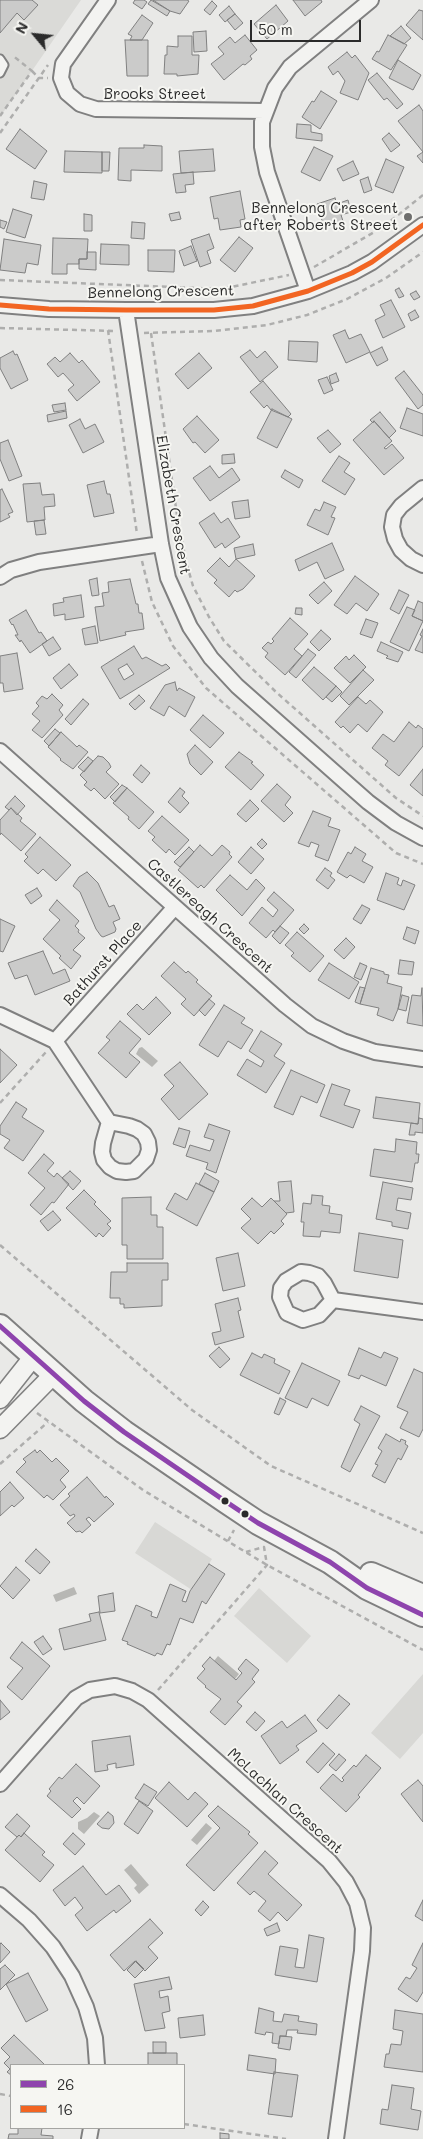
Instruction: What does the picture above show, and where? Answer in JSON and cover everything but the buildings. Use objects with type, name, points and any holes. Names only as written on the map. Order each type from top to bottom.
[{"type":"main road","points":[[0,1326],[84,1401],[124,1432],[240,1512],[330,1562],[367,1588],[423,1615]]},
{"type":"main road","points":[[330,1562],[362,1570],[423,1596]]},
{"type":"street","name":"Brooks Street","points":[[108,0],[63,64],[61,78],[67,92],[80,104],[96,109],[265,111]]},
{"type":"street","points":[[308,291],[267,172],[262,147],[265,111],[274,88],[290,68],[371,0]]},
{"type":"street","name":"Bennelong Crescent","points":[[0,305],[49,309],[126,310],[214,310],[253,306],[308,291],[352,273],[372,262],[423,225]]},
{"type":"street","name":"Elizabeth Crescent","points":[[126,310],[161,544],[168,578],[181,611],[211,658],[238,686],[368,802],[396,824],[423,838]]},
{"type":"street","points":[[423,488],[401,506],[394,516],[392,527],[395,539],[401,550],[411,559],[423,565]]},
{"type":"street","points":[[0,576],[11,570],[38,562],[161,544]]},
{"type":"street","name":"Castlereagh Crescent","points":[[0,751],[285,1005],[312,1026],[342,1041],[375,1052],[423,1059]]},
{"type":"street","name":"Bathurst Place","points":[[55,1041],[175,907]]},
{"type":"street","points":[[0,1015],[55,1041],[109,1122]]},
{"type":"street","points":[[333,1300],[423,1312]]},
{"type":"street","points":[[0,1399],[34,1356]]},
{"type":"street","points":[[0,1430],[54,1374]]},
{"type":"street","name":"McLachlan Crescent","points":[[0,1784],[76,1698],[90,1690],[115,1686],[132,1691],[149,1700],[329,1861],[346,1882],[358,1904],[363,1928],[362,1952],[336,2139]]},
{"type":"street","points":[[0,1895],[29,1920],[52,1947],[72,1976],[86,2007],[95,2038],[97,2064]]},
{"type":"lane","points":[[0,60],[4,65],[0,73]]},
{"type":"path","points":[[0,133],[39,78],[6,50]]},
{"type":"path","points":[[0,116],[32,71]]},
{"type":"path","points":[[0,280],[222,289],[302,272],[320,264],[383,227],[423,195]]},
{"type":"path","points":[[411,261],[423,252]]},
{"type":"path","points":[[0,328],[108,330],[139,547],[152,602],[173,646],[206,688],[396,853],[423,864]]},
{"type":"path","points":[[151,333],[178,522],[193,586],[209,618],[224,641],[276,692],[396,798],[423,816]]},
{"type":"path","points":[[0,1103],[55,1041]]},
{"type":"path","points":[[0,1245],[192,1410],[271,1466],[423,1533]]},
{"type":"path","points":[[0,1464],[48,1422],[143,1490],[228,1542],[423,1650]]},
{"type":"path","points":[[228,1542],[235,1528]]},
{"type":"path","points":[[246,1552],[264,1547],[267,1565]]},
{"type":"path","points":[[149,1700],[267,1565]]},
{"type":"path","points":[[185,2124],[286,2139]]},
{"type":"shaded area","points":[[0,0],[81,0],[0,117]]},
{"type":"shaded area","points":[[142,1047],[158,1061],[152,1067],[136,1054],[139,1048]]},
{"type":"shaded area","points":[[155,1522],[212,1559],[192,1590],[135,1553]]},
{"type":"shaded area","points":[[74,1587],[77,1594],[56,1602],[53,1595]]},
{"type":"shaded area","points":[[259,1588],[311,1636],[287,1663],[234,1616]]},
{"type":"shaded area","points":[[218,1656],[239,1674],[235,1679],[214,1661]]},
{"type":"shaded area","points":[[423,1674],[423,1733],[400,1759],[371,1733]]},
{"type":"shaded area","points":[[94,1812],[100,1816],[84,1834],[78,1829],[78,1822]]},
{"type":"shaded area","points":[[206,1823],[212,1828],[197,1845],[191,1840]]},
{"type":"shaded area","points":[[131,1864],[149,1885],[139,1894],[134,1888],[137,1885],[124,1870]]},
{"type":"transit line","name":"16","points":[[0,305],[49,309],[126,310],[214,310],[253,306],[308,291],[352,273],[372,262],[423,225]]},
{"type":"transit line","name":"26","points":[[0,1326],[84,1401],[124,1432],[258,1523],[330,1562],[367,1588],[423,1615]]},
{"type":"place","name":"Bennelong Crescent after Roberts Street","points":[[408,217]]}]
